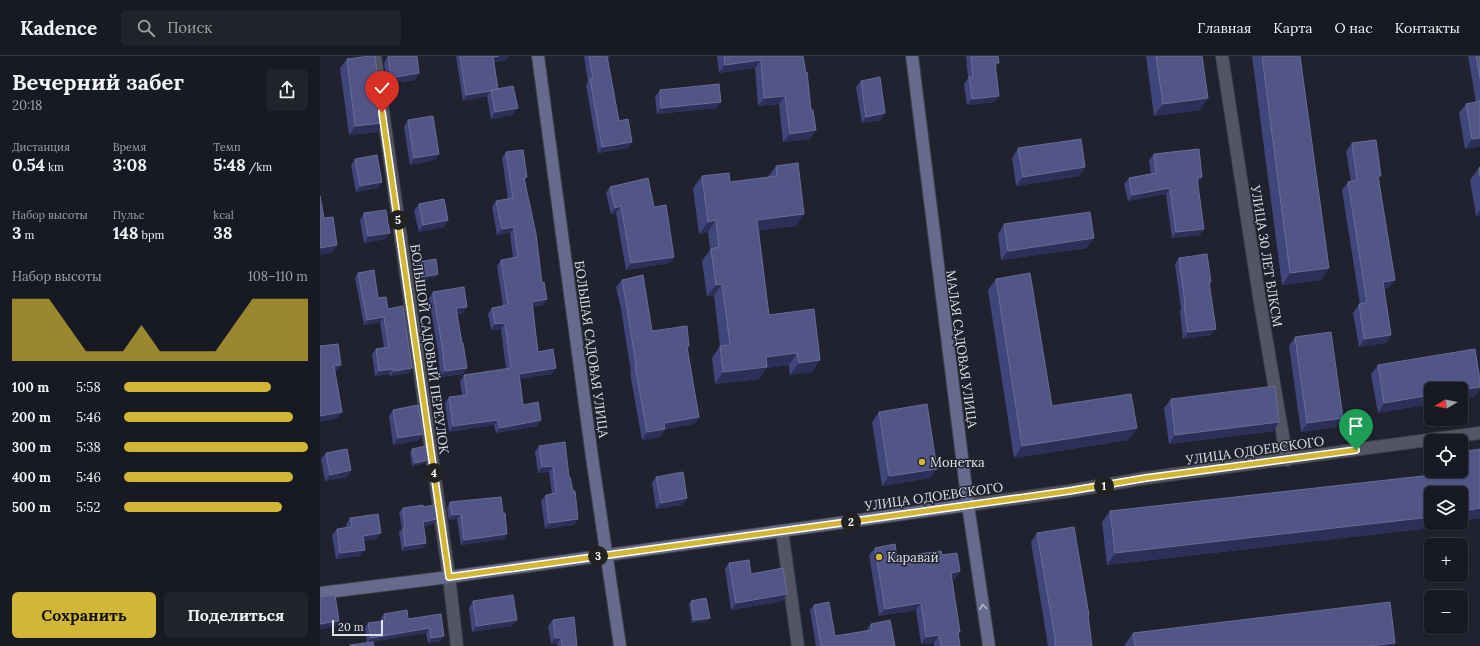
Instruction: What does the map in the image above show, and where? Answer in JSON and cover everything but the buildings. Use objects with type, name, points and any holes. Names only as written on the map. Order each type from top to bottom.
[{"type":"street","name":"БОЛЬШОЙ САДОВЫЙ ПЕРЕУЛОК","points":[[375,56],[449,577],[457,646]]},
{"type":"street","name":"БОЛЬШАЯ САДОВАЯ УЛИЦА","points":[[538,56],[592,458],[620,646]]},
{"type":"street","name":"МАЛАЯ САДОВАЯ УЛИЦА","points":[[912,56],[968,505],[989,646]]},
{"type":"street","name":"УЛИЦА 30 ЛЕТ ВЛКСМ","points":[[1222,56],[1287,460]]},
{"type":"street","name":"УЛИЦА ОДОЕВСКОГО","points":[[320,593],[782,532],[1480,433]]},
{"type":"street","points":[[782,532],[798,646]]},
{"type":"place","name":"Монетка","points":[[922,462]]},
{"type":"place","name":"Каравай","points":[[879,557]]},
{"type":"route","points":[[382,112],[449,577],[1069,491],[1146,478],[1356,450]]}]
